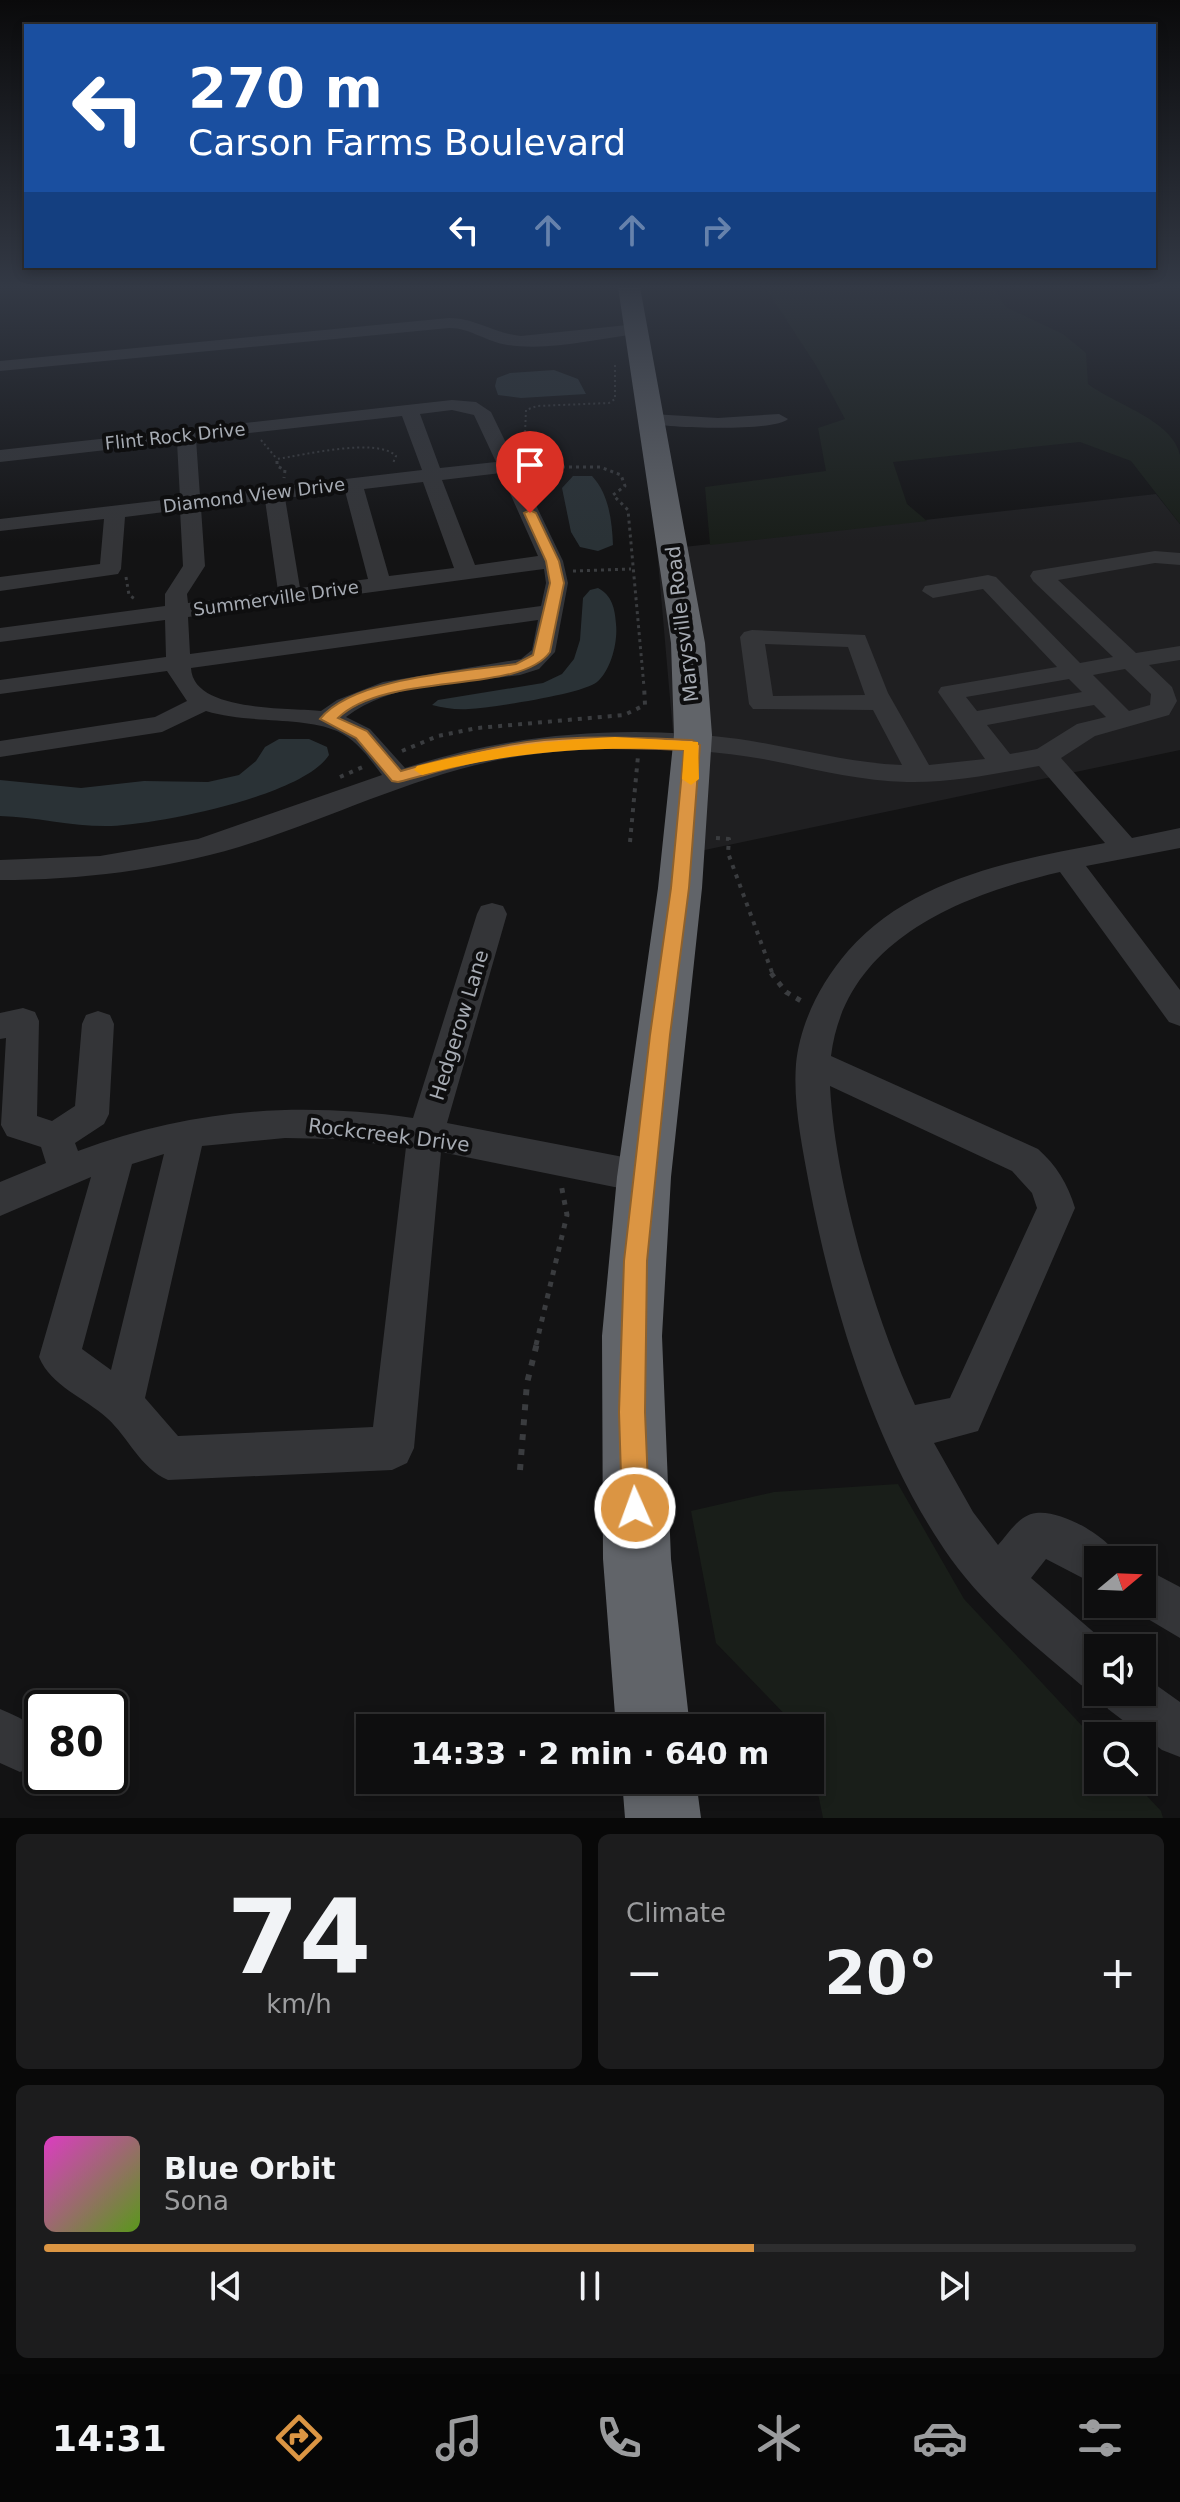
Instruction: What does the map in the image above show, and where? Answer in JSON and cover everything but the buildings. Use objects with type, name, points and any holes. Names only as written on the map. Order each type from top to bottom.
[{"type":"highway","name":"Marysville Road","points":[[648,372],[660,419],[688,643],[692,745],[686,834],[644,1177],[634,1291],[632,1412],[637,1559],[652,1714]]},
{"type":"highway","points":[[660,1794],[663,1818]]},
{"type":"street","name":"Flint Rock Drive","points":[[0,456],[460,405],[482,412],[554,566]]},
{"type":"street","points":[[409,410],[467,573]]},
{"type":"street","points":[[660,419],[702,413]]},
{"type":"street","points":[[660,419],[718,423],[779,419]]},
{"type":"street","points":[[186,434],[194,566],[176,594],[183,684],[204,702],[244,713],[306,715],[327,719],[362,735],[391,768]]},
{"type":"street","name":"Diamond View Drive","points":[[0,525],[190,503],[276,487],[353,484],[431,472],[508,466]]},
{"type":"street","points":[[353,484],[380,584]]},
{"type":"street","points":[[276,487],[290,596]]},
{"type":"street","points":[[0,584],[110,569],[115,512]]},
{"type":"street","points":[[0,870],[75,869],[178,853],[261,830],[391,768],[529,747],[635,743],[692,745],[760,751],[890,774],[1003,764],[1045,756],[1086,730],[1149,715],[1160,710],[1165,701],[1163,692],[1041,576],[1155,557],[1180,559]]},
{"type":"street","points":[[327,719],[340,707],[370,692],[530,664],[543,652],[551,611],[554,566]]},
{"type":"street","name":"Summerville Drive","points":[[0,635],[467,573],[554,566]]},
{"type":"street","points":[[933,591],[988,582],[1124,721]]},
{"type":"street","points":[[0,687],[551,611]]},
{"type":"street","points":[[878,698],[762,704],[752,637],[857,640],[878,698],[920,773]]},
{"type":"street","points":[[1003,764],[950,692],[1180,653]]},
{"type":"street","points":[[971,720],[1100,696]]},
{"type":"street","points":[[0,749],[162,724],[204,702]]},
{"type":"street","points":[[1045,756],[1127,850]]},
{"type":"street","points":[[1084,1655],[1000,1579],[958,1531],[905,1428],[877,1365],[834,1216],[817,1129],[813,1063],[825,1011],[851,970],[884,934],[922,908],[994,878],[1180,838]]},
{"type":"street","points":[[1068,862],[1180,1013]]},
{"type":"street","name":"Hedgerow Lane","points":[[123,1404],[168,1458],[392,1448],[425,1136],[492,914]]},
{"type":"street","points":[[0,1026],[23,1021],[19,1125],[60,1153],[92,1114],[98,1024]]},
{"type":"street","points":[[813,1063],[1025,1160],[1043,1176],[1054,1200],[1056,1208],[963,1416],[905,1428]]},
{"type":"street","name":"Rockcreek Drive","points":[[0,1200],[60,1153],[117,1151],[187,1134],[236,1126],[287,1123],[326,1124],[425,1136],[644,1177]]},
{"type":"street","points":[[117,1151],[59,1357],[123,1404],[187,1134]]},
{"type":"street","points":[[1000,1579],[1036,1535],[1058,1538],[1084,1554]]},
{"type":"street","points":[[1156,1599],[1180,1614]]},
{"type":"street","points":[[1144,1706],[1180,1732]]},
{"type":"path","points":[[334,779],[391,768],[431,738],[465,730],[557,719],[623,717],[645,705],[628,510],[613,495],[625,486],[621,473],[606,466],[545,471],[523,465],[526,410],[537,406],[609,403],[615,399],[615,372]]},
{"type":"path","points":[[276,487],[285,477],[285,470],[277,466],[277,459],[374,446],[390,450],[396,456],[392,467],[394,471],[431,472]]},
{"type":"path","points":[[554,566],[631,569]]},
{"type":"path","points":[[110,569],[128,577],[129,595],[142,600]]},
{"type":"path","points":[[630,842],[639,763],[635,743]]},
{"type":"path","points":[[686,834],[729,839],[728,853],[769,970],[786,992],[825,1011]]},
{"type":"path","points":[[520,1470],[527,1383],[567,1215],[561,1187],[566,1162]]},
{"type":"shaded area","points":[[559,372],[578,379],[586,394],[521,398],[498,395],[495,386],[497,378],[510,373]]},
{"type":"shaded area","points":[[820,372],[1087,372],[1088,384],[1155,422],[1175,443],[1180,455],[1180,524],[1131,461],[1080,442],[893,462],[907,504],[927,521],[710,545],[705,487],[826,471],[818,428],[845,419]]},
{"type":"shaded area","points":[[573,476],[592,476],[598,483],[606,499],[613,545],[598,551],[580,547],[571,532],[562,488]]},
{"type":"shaded area","points":[[1156,494],[1180,524],[1180,750],[667,858],[676,767],[657,550]]},
{"type":"shaded area","points":[[598,588],[607,594],[612,603],[616,631],[610,663],[597,682],[556,696],[496,706],[459,709],[432,705],[438,700],[543,683],[562,674],[574,659],[580,640],[583,598],[590,590]]},
{"type":"shaded area","points":[[279,739],[309,739],[327,747],[329,755],[314,770],[261,795],[162,820],[97,826],[0,816],[0,780],[81,788],[144,781],[208,782],[239,775],[256,761],[265,747]]},
{"type":"shaded area","points":[[898,1484],[964,1599],[1084,1728],[1084,1794],[1145,1794],[1161,1811],[1163,1818],[823,1818],[818,1794],[824,1794],[824,1714],[784,1714],[716,1643],[691,1511],[774,1492]]},
{"type":"slow traffic","points":[[422,770],[487,753],[572,743],[615,742],[692,745],[691,779]]},
{"type":"route","points":[[530,513],[556,571],[557,583],[543,652],[539,658],[520,668],[370,692],[340,707],[327,719],[362,735],[398,777],[487,753],[529,747],[615,742],[692,745],[680,888],[660,1035],[636,1261],[632,1336],[635,1508]]}]
